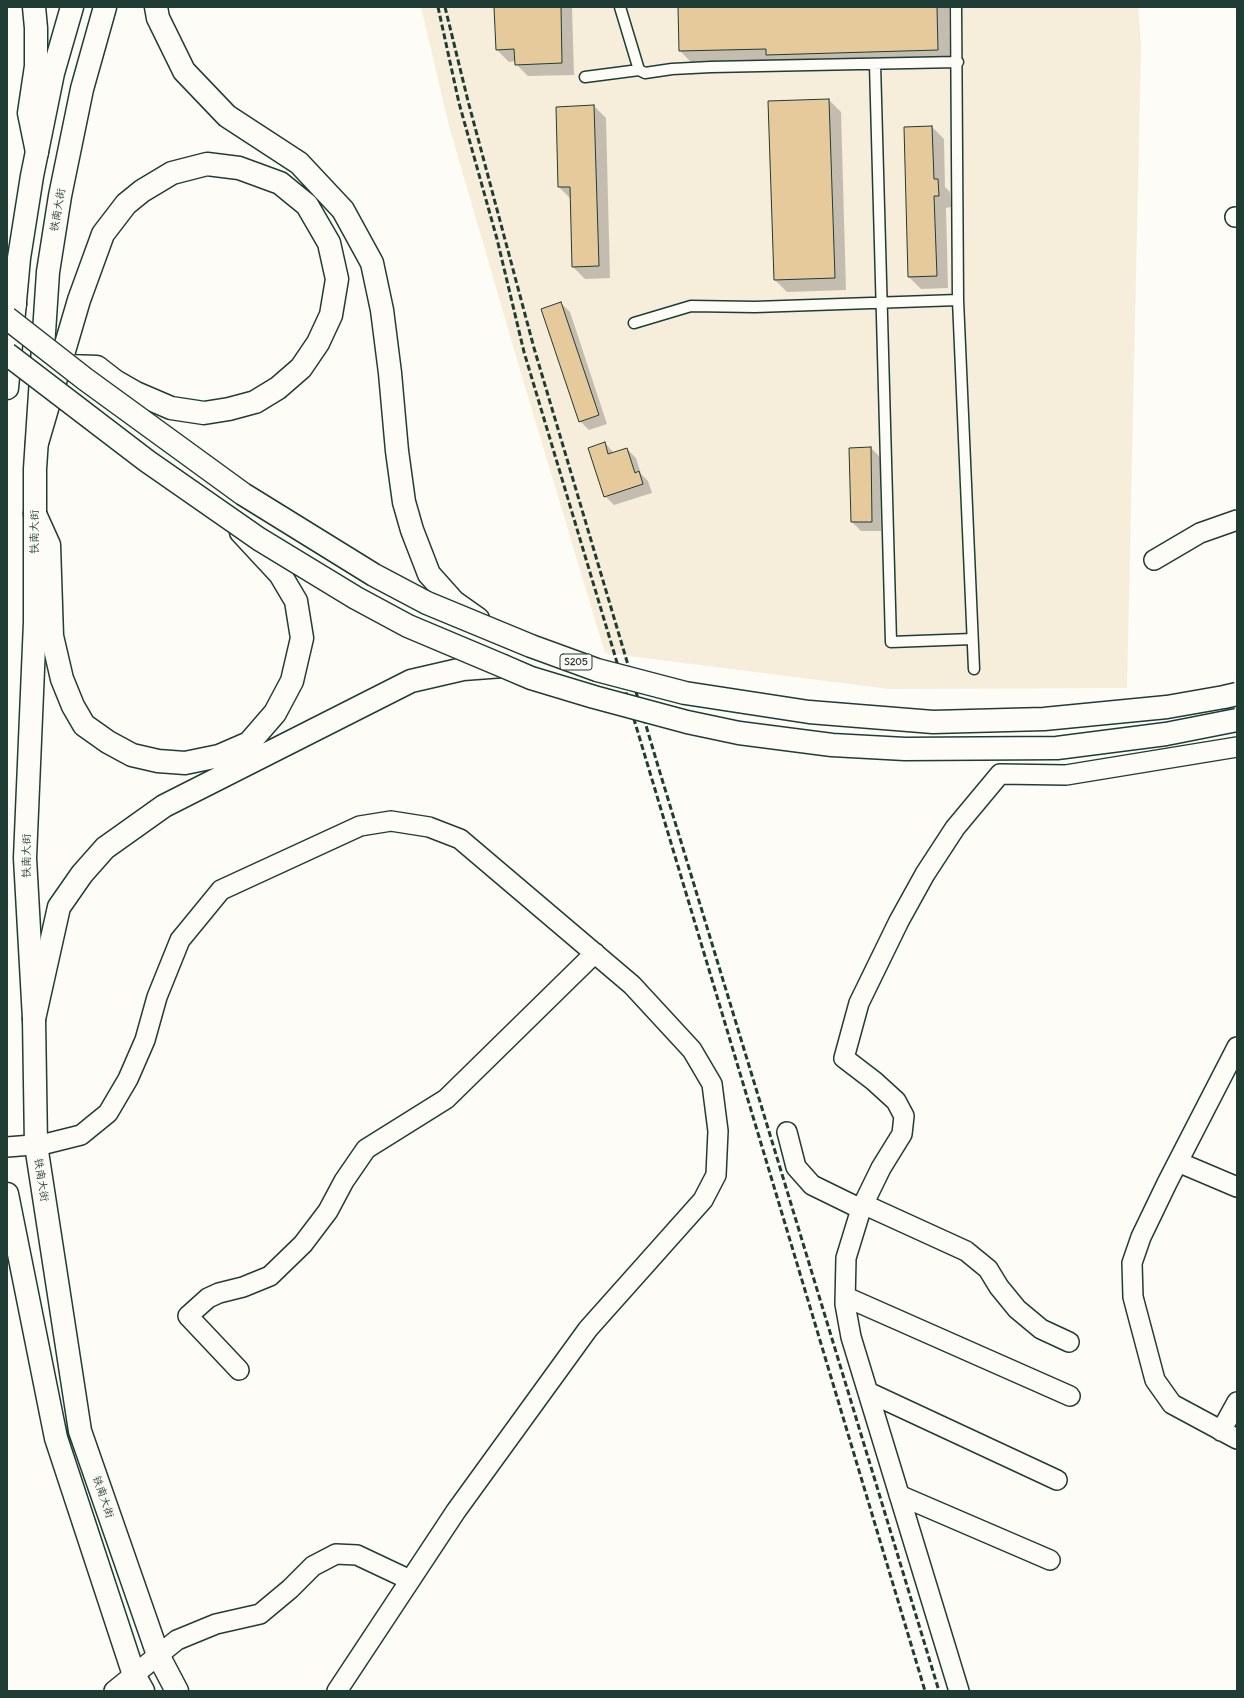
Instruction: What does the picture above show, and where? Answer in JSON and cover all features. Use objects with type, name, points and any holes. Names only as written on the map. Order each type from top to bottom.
[{"type":"main road","points":[[34,7],[36,28],[36,66],[29,113],[37,152]]},
{"type":"main road","points":[[7,328],[37,152],[53,72],[72,7]]},
{"type":"main road","name":"铁南大街","points":[[105,7],[82,88],[60,196],[48,272],[37,443],[35,514],[35,622],[25,858],[34,1019],[36,1145],[80,1431],[158,1655],[178,1691]]},
{"type":"main road","points":[[157,12],[184,71],[227,116],[299,163],[343,210],[372,263],[382,310],[390,366],[397,451],[404,502],[412,530],[429,574],[454,602],[494,630]]},
{"type":"main road","points":[[37,443],[79,300],[103,234],[126,204],[142,191],[172,173],[207,164],[239,168],[280,183],[307,205],[329,243],[337,279],[331,315],[318,343],[301,368],[278,388],[256,402],[229,409],[204,413],[171,408],[136,393],[115,381],[97,367],[68,366]]},
{"type":"main road","points":[[7,388],[11,311]]},
{"type":"main road","name":"S205","points":[[11,311],[68,366],[243,494],[289,523],[374,575],[427,603],[531,646],[597,670],[685,693],[809,712],[933,722],[979,722],[1044,719],[1167,707],[1237,694]]},
{"type":"main road","name":"S205","points":[[7,354],[147,461],[228,518],[259,539],[356,598],[408,626],[531,678],[594,697],[687,722],[739,733],[832,745],[905,749],[1057,748],[1166,734],[1237,720]]},
{"type":"main road","points":[[35,514],[49,545],[52,636],[62,679],[73,706],[84,725],[108,742],[132,755],[158,761],[185,763],[219,756],[249,742],[275,713],[292,682],[302,638],[296,601],[280,574],[228,518]]},
{"type":"main road","points":[[34,1019],[59,907],[82,874],[105,848],[164,806],[411,682],[463,669],[503,666]]},
{"type":"main road","points":[[7,1194],[56,1438],[139,1683]]},
{"type":"street","points":[[1154,560],[1200,533],[1237,520]]},
{"type":"street","points":[[959,1691],[851,1337],[846,1297],[846,1258],[862,1207],[882,1168],[902,1134],[904,1116],[896,1101],[874,1081],[844,1058],[862,996],[925,874],[956,828],[1000,774],[1066,775],[1237,747]]},
{"type":"street","points":[[7,1147],[45,1144],[81,1134],[108,1113],[128,1079],[145,1040],[158,997],[180,940],[221,890],[360,826],[391,821],[429,827],[460,839],[632,985],[692,1050],[712,1084],[718,1131],[716,1175],[703,1200],[588,1329],[456,1511],[337,1691]]},
{"type":"street","points":[[238,1370],[188,1316],[208,1298],[219,1293],[243,1287],[270,1276],[307,1238],[328,1211],[344,1181],[366,1150],[446,1099],[594,953]]},
{"type":"street","points":[[1237,1047],[1141,1237],[1132,1263],[1133,1297],[1155,1380],[1172,1404],[1229,1435],[1237,1402]]},
{"type":"street","points":[[787,1132],[796,1167],[812,1185],[966,1251],[988,1269],[999,1288],[1016,1309],[1041,1328],[1069,1342]]},
{"type":"street","points":[[1178,1162],[1237,1187]]},
{"type":"street","points":[[846,1297],[1070,1396]]},
{"type":"street","points":[[868,1392],[1057,1480]]},
{"type":"street","points":[[899,1495],[1050,1560]]},
{"type":"street","points":[[114,1691],[139,1683],[158,1655],[177,1640],[216,1624],[260,1614],[290,1589],[314,1566],[336,1554],[357,1554],[410,1580]]},
{"type":"lane","points":[[620,7],[639,70]]},
{"type":"lane","points":[[956,7],[958,62],[958,300],[974,669]]},
{"type":"lane","points":[[585,77],[639,70],[645,73],[672,69],[711,67],[958,62]]},
{"type":"lane","points":[[875,64],[891,642],[972,639]]},
{"type":"lane","points":[[634,323],[691,306],[755,306],[958,300]]},
{"type":"shaded area","points":[[421,7],[1138,7],[1141,44],[1127,688],[889,689],[605,653],[449,126]]},
{"type":"building","points":[[494,7],[561,7],[562,63],[515,65],[514,49],[496,50]]},
{"type":"building","points":[[678,7],[937,7],[938,50],[766,55],[766,49],[679,51]]},
{"type":"building","points":[[829,99],[835,278],[774,280],[768,101]]},
{"type":"building","points":[[594,105],[599,266],[572,267],[570,187],[558,187],[556,107]]},
{"type":"building","points":[[932,126],[934,179],[938,179],[939,196],[934,196],[937,276],[908,277],[904,127]]},
{"type":"building","points":[[561,302],[599,415],[579,422],[541,309]]},
{"type":"building","points":[[605,442],[608,454],[627,448],[635,473],[639,471],[643,484],[604,497],[588,448]]},
{"type":"building","points":[[871,447],[872,522],[851,522],[849,448]]},
{"type":"railway","points":[[438,7],[459,103],[497,239],[524,352],[925,1691]]},
{"type":"railway","points":[[445,7],[468,101],[534,348],[658,766],[939,1691]]}]
